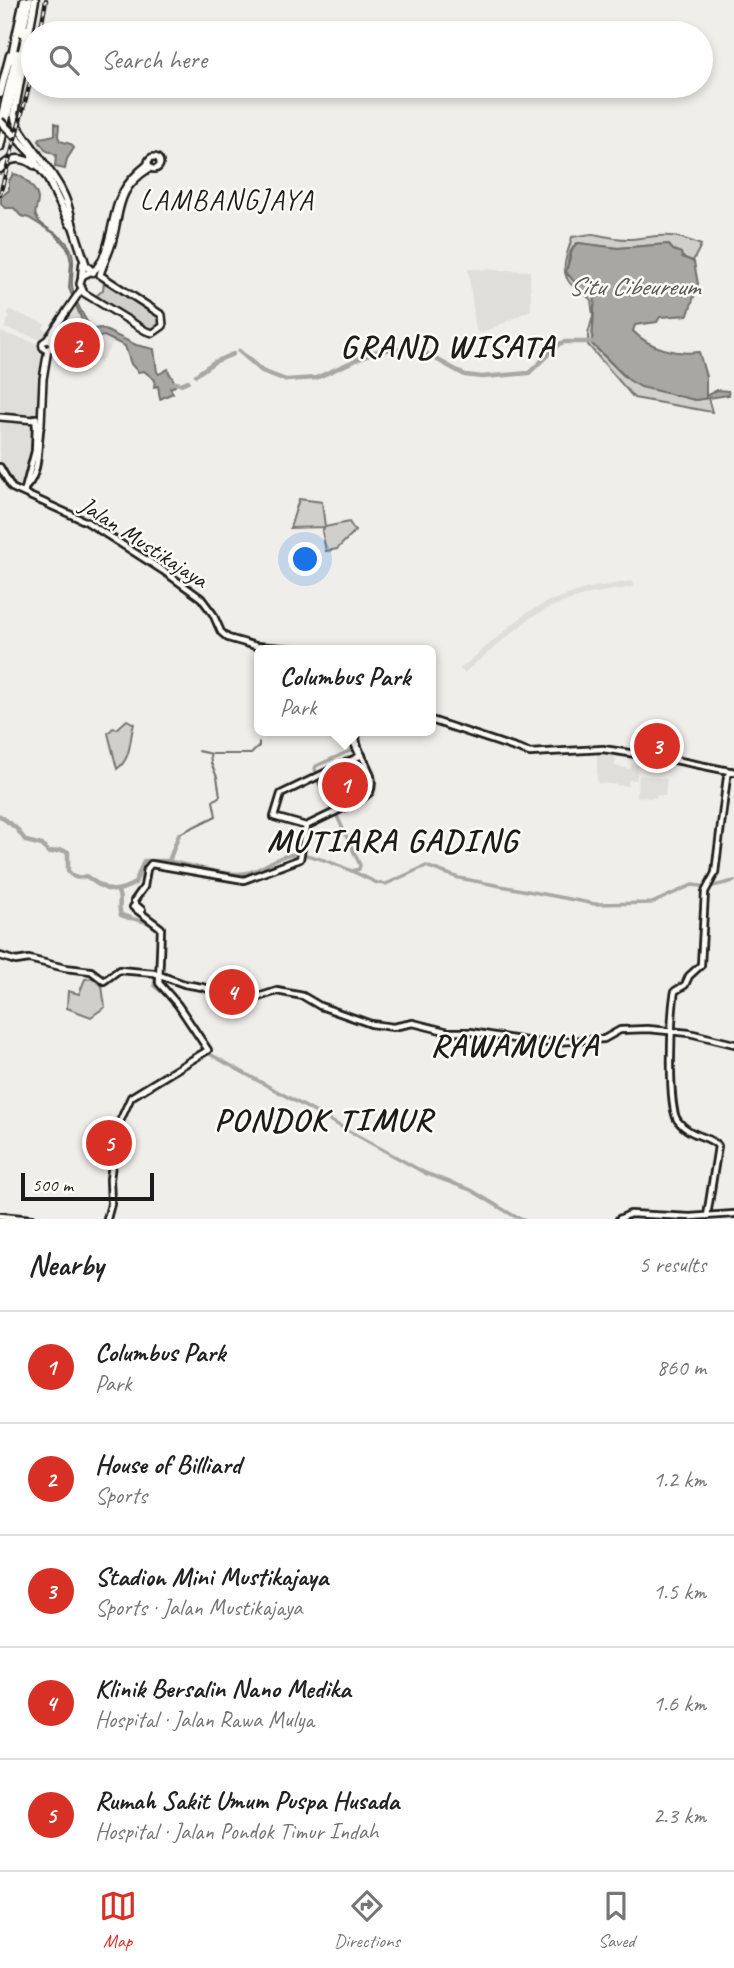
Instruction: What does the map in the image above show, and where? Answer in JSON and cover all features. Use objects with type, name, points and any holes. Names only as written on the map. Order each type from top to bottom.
[{"type":"highway","points":[[25,21],[29,0]]},
{"type":"highway","points":[[23,21],[29,0]]},
{"type":"highway","points":[[23,21],[29,0]]},
{"type":"highway","points":[[25,21],[29,0]]},
{"type":"highway","points":[[29,0],[29,21]]},
{"type":"highway","points":[[0,94],[21,26]]},
{"type":"highway","points":[[0,108],[21,30]]},
{"type":"highway","points":[[0,108],[21,30]]},
{"type":"highway","points":[[21,39],[0,123],[47,177],[72,227],[86,266],[93,272]]},
{"type":"highway","points":[[0,147],[21,41]]},
{"type":"highway","points":[[21,76],[15,102],[15,120],[68,201],[72,227],[84,268],[82,276]]},
{"type":"highway","points":[[0,169],[6,162],[17,159],[36,167],[72,227]]},
{"type":"main road","points":[[24,494],[33,477],[47,345],[82,291],[82,276],[93,272],[105,252],[120,195],[132,177],[149,166],[123,196],[116,215],[111,245],[100,275],[159,312],[163,326],[156,332],[148,332],[82,291]]},
{"type":"main road","points":[[0,418],[38,423]]},
{"type":"main road","name":"Jalan Mustikajaya","points":[[0,467],[12,488],[77,516],[162,570],[201,598],[213,614],[221,632],[228,638],[254,645]]},
{"type":"main road","points":[[436,722],[530,753],[603,750],[723,769],[731,774],[715,873],[707,887],[701,965],[689,976],[685,985],[675,992],[671,1030],[673,1115],[691,1133],[718,1145],[707,1216]]},
{"type":"main road","points":[[354,736],[352,739],[362,757],[372,780],[370,792],[360,800],[306,826],[280,819],[275,811],[282,792],[362,757]]},
{"type":"main road","points":[[107,1219],[111,1204],[110,1179],[117,1128],[128,1098],[206,1050],[178,1005],[159,984],[157,974],[162,933],[159,925],[134,904],[146,887],[150,867],[156,864],[244,880],[300,855],[306,826]]},
{"type":"main road","points":[[0,956],[16,961],[29,959],[91,971],[104,981],[119,970],[157,974],[184,984],[244,999],[274,992],[288,993],[303,996],[320,1006],[371,1024],[396,1027],[413,1023],[449,1032],[475,1033],[533,1043],[604,1039],[623,1030],[671,1030],[734,1044]]},
{"type":"main road","points":[[619,1219],[630,1214],[734,1214]]},
{"type":"main road","points":[[0,1216],[32,1219]]},
{"type":"shaded area","points":[[592,234],[626,239],[673,236],[701,245],[693,261],[682,257],[681,253],[668,244],[618,248],[577,243],[570,253],[567,275],[573,278],[582,291],[591,291],[595,296],[592,344],[625,377],[636,384],[695,400],[708,398],[712,412],[634,398],[588,345],[593,316],[591,300],[568,281],[565,269],[572,237]]},
{"type":"shaded area","points":[[468,269],[530,271],[531,310],[482,333],[476,331]]},
{"type":"shaded area","points":[[104,281],[157,313],[161,319],[158,327],[149,330],[95,297],[103,290]]},
{"type":"shaded area","points":[[77,307],[92,336],[103,336],[114,341],[100,363],[55,346],[53,340],[69,314]]},
{"type":"shaded area","points":[[10,310],[45,324],[43,328],[50,332],[47,337],[43,340],[4,328]]},
{"type":"shaded area","points":[[0,332],[39,344],[42,348],[36,415],[32,419],[0,416]]},
{"type":"shaded area","points":[[0,420],[31,424],[35,428],[33,453],[25,485],[22,487],[14,487],[0,463]]},
{"type":"shaded area","points":[[299,499],[322,502],[325,527],[290,528]]},
{"type":"shaded area","points":[[349,522],[355,531],[337,549],[326,551],[322,531],[325,527]]},
{"type":"shaded area","points":[[632,581],[633,587],[589,594],[551,607],[530,618],[464,673],[460,669],[526,613],[549,601],[588,588]]},
{"type":"shaded area","points":[[127,720],[134,724],[125,760],[117,769],[108,733]]},
{"type":"shaded area","points":[[645,734],[672,738],[670,758],[643,755]]},
{"type":"shaded area","points":[[597,752],[616,755],[615,766],[630,769],[631,764],[638,765],[637,780],[627,780],[628,786],[597,783]]},
{"type":"shaded area","points":[[358,759],[362,760],[371,782],[367,794],[332,812],[316,778]]},
{"type":"shaded area","points":[[639,775],[667,779],[665,796],[636,797]]},
{"type":"shaded area","points":[[93,978],[102,986],[105,1007],[91,1017],[67,1008],[68,991],[79,994],[85,979]]},
{"type":"water","points":[[55,123],[59,125],[60,141],[71,144],[74,148],[67,159],[65,169],[55,167],[56,155],[45,150],[39,141],[40,138],[55,135]]},
{"type":"water","points":[[13,174],[25,179],[35,191],[38,199],[35,212],[38,220],[61,237],[69,247],[73,257],[73,290],[90,326],[93,329],[101,328],[136,345],[154,349],[157,372],[159,374],[168,369],[175,383],[175,386],[170,388],[173,393],[160,399],[158,386],[154,387],[155,380],[144,371],[138,372],[131,364],[125,346],[104,336],[96,338],[83,323],[69,288],[71,262],[68,249],[55,234],[21,216],[14,208],[5,208],[1,204],[1,197],[9,190],[9,181]]},
{"type":"water","name":"Situ Cibeureum","points":[[579,243],[618,248],[668,244],[681,253],[682,257],[694,262],[698,284],[688,315],[660,317],[657,322],[635,325],[633,331],[647,342],[664,349],[699,352],[706,377],[706,396],[717,390],[728,391],[729,395],[695,400],[641,387],[629,380],[592,344],[595,296],[591,291],[582,291],[566,272],[573,247]]},
{"type":"waterway","points":[[239,351],[262,371],[286,380],[316,378],[374,352],[392,349],[425,353],[465,375],[482,377],[529,373],[559,344],[592,342]]},
{"type":"waterway","points":[[196,375],[214,362],[233,354]]},
{"type":"waterway","points":[[169,382],[181,384],[188,381]]},
{"type":"waterway","points":[[198,751],[212,754],[251,754],[259,746],[259,742]]},
{"type":"waterway","points":[[318,777],[316,766],[354,749]]},
{"type":"waterway","points":[[179,834],[216,816],[213,801],[220,796],[210,754]]},
{"type":"waterway","points":[[320,780],[360,865],[359,869],[352,871]]},
{"type":"waterway","points":[[0,816],[16,828],[26,841],[42,845],[49,853],[61,850],[68,852],[68,871],[78,878],[86,876],[109,890],[135,883],[144,861],[169,861],[179,834]]},
{"type":"waterway","points":[[169,861],[221,872],[242,873],[295,854],[314,857],[377,883],[386,884],[426,866],[459,878],[595,904],[652,903],[692,885],[709,887],[734,881]]},
{"type":"waterway","points":[[117,890],[121,915],[130,918]]},
{"type":"waterway","points":[[130,918],[153,924]]},
{"type":"waterway","points":[[158,950],[154,986],[171,1000],[208,1053],[425,1173],[471,1190],[523,1219]]},
{"type":"railway","points":[[42,21],[46,0]]},
{"type":"railway","points":[[0,194],[26,98]]},
{"type":"place","name":"House of Billiard","points":[[77,345]]},
{"type":"place","name":"Stadion Mini Mustikajaya","points":[[657,746]]},
{"type":"place","name":"Columbus Park","points":[[345,785]]},
{"type":"place","name":"Klinik Bersalin Nano Medika","points":[[232,992]]},
{"type":"place","name":"Rumah Sakit Umum Puspa Husada","points":[[109,1143]]},
{"type":"district","name":"LAMBANGJAYA","points":[[227,199]]},
{"type":"district","name":"GRAND WISATA","points":[[448,346]]},
{"type":"district","name":"MUTIARA GADING","points":[[393,840]]},
{"type":"district","name":"RAWAMULYA","points":[[515,1045]]},
{"type":"district","name":"PONDOK TIMUR","points":[[324,1119]]}]
